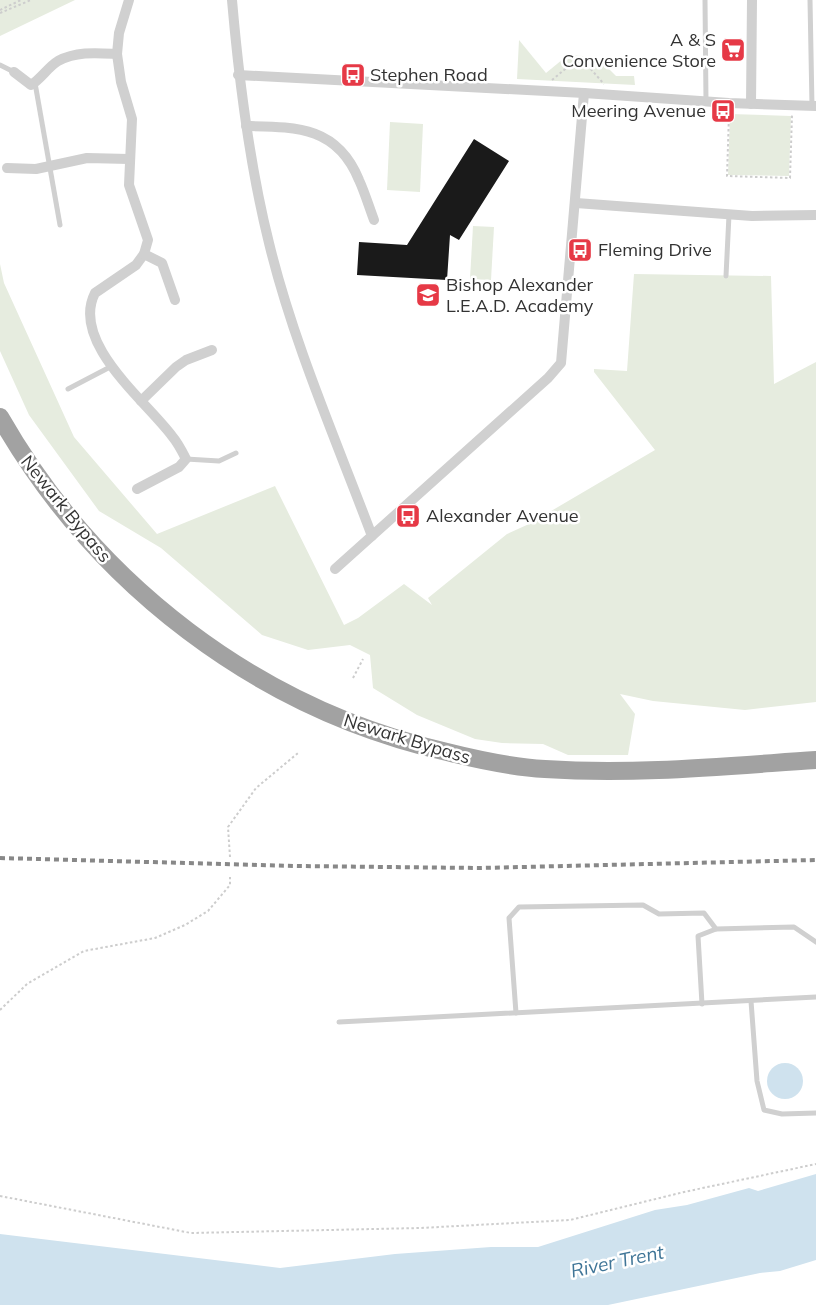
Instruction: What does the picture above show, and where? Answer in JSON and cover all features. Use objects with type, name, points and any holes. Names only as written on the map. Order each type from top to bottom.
[{"type":"highway","name":"Newark Bypass","points":[[0,417],[23,455],[81,533],[144,596],[183,628],[239,667],[288,695],[337,718],[424,747],[480,760],[544,769],[604,771],[703,768],[816,760]]},
{"type":"street","points":[[129,0],[119,32],[116,54],[132,119],[132,144],[129,159],[132,197],[148,240],[144,254],[136,265],[99,288],[92,298],[89,308],[90,325],[112,366],[172,435],[186,459],[169,473],[137,489]]},
{"type":"street","points":[[232,0],[238,74],[268,242],[280,282],[372,536]]},
{"type":"street","points":[[751,104],[752,0]]},
{"type":"street","points":[[14,72],[33,84],[58,62],[72,56],[86,52],[116,54]]},
{"type":"street","points":[[238,74],[584,93],[706,102],[814,106]]},
{"type":"street","points":[[335,568],[548,378],[561,363],[584,93]]},
{"type":"street","points":[[246,126],[299,128],[317,134],[334,146],[353,168],[374,220]]},
{"type":"street","points":[[7,168],[36,170],[87,158],[129,159]]},
{"type":"street","points":[[576,203],[729,215],[816,215]]},
{"type":"street","points":[[144,254],[162,263],[174,300]]},
{"type":"street","points":[[141,401],[176,367],[186,360],[212,350]]},
{"type":"lane","points":[[705,0],[706,102]]},
{"type":"lane","points":[[810,0],[814,106]]},
{"type":"lane","points":[[0,65],[14,72]]},
{"type":"lane","points":[[33,84],[49,167],[57,195],[60,225]]},
{"type":"lane","points":[[726,276],[729,215]]},
{"type":"lane","points":[[68,389],[112,366]]},
{"type":"lane","points":[[186,459],[219,461],[236,453]]},
{"type":"lane","points":[[516,1013],[509,918],[519,908],[643,905],[659,914],[704,913],[716,930]]},
{"type":"lane","points":[[702,1004],[698,936],[716,930],[794,926],[816,942]]},
{"type":"lane","points":[[339,1022],[816,997]]},
{"type":"lane","points":[[751,1001],[757,1081],[764,1110],[782,1114],[816,1113]]},
{"type":"path","points":[[0,10],[21,0]]},
{"type":"path","points":[[0,14],[31,0]]},
{"type":"path","points":[[540,91],[570,65],[589,67],[614,95]]},
{"type":"path","points":[[729,103],[727,176],[790,178],[792,105]]},
{"type":"path","points":[[354,678],[363,660]]},
{"type":"path","points":[[230,857],[228,827],[256,788],[298,753]]},
{"type":"path","points":[[0,1010],[27,984],[84,952],[155,938],[185,925],[208,911],[230,884],[230,877]]},
{"type":"path","points":[[0,1196],[191,1233],[420,1228],[570,1220],[684,1192],[816,1164]]},
{"type":"shaded area","points":[[0,0],[75,0],[0,36]]},
{"type":"shaded area","points":[[519,40],[546,73],[568,55],[597,57],[616,76],[634,76],[635,85],[517,79]]},
{"type":"shaded area","points":[[730,114],[791,116],[789,176],[728,175]]},
{"type":"shaded area","points":[[390,122],[423,124],[420,192],[387,190]]},
{"type":"shaded area","points":[[473,226],[494,227],[491,280],[470,279]]},
{"type":"shaded area","points":[[0,264],[4,283],[74,437],[157,534],[275,486],[344,625],[358,618],[404,584],[432,605],[428,598],[507,534],[529,524],[655,450],[594,372],[594,369],[627,371],[634,274],[771,276],[774,384],[816,362],[816,702],[745,710],[653,701],[620,694],[635,714],[628,755],[568,755],[543,744],[502,743],[475,739],[417,715],[373,688],[370,655],[350,645],[308,650],[262,635],[161,548],[99,511],[29,415],[0,351]]},
{"type":"water","points":[[785,1063],[792,1064],[798,1068],[802,1074],[802,1088],[798,1094],[792,1098],[785,1099],[778,1098],[772,1094],[768,1088],[767,1081],[768,1074],[772,1068],[778,1064]]},
{"type":"water","name":"River Trent","points":[[816,1174],[816,1260],[780,1271],[760,1273],[608,1305],[0,1305],[0,1234],[280,1268],[395,1254],[491,1247],[538,1247],[655,1210],[687,1205],[749,1188],[758,1191]]},
{"type":"building","points":[[474,139],[509,161],[459,240],[450,235],[447,280],[357,275],[359,242],[407,245]]},
{"type":"railway","points":[[0,858],[297,866],[480,868],[816,860]]},
{"type":"place","name":"A & S Convenience Store","points":[[733,50]]},
{"type":"place","name":"Stephen Road","points":[[353,75]]},
{"type":"place","name":"Meering Avenue","points":[[723,111]]},
{"type":"place","name":"Fleming Drive","points":[[580,250]]},
{"type":"place","name":"Bishop Alexander L.E.A.D. Academy","points":[[428,295]]},
{"type":"place","name":"Alexander Avenue","points":[[408,516]]}]
